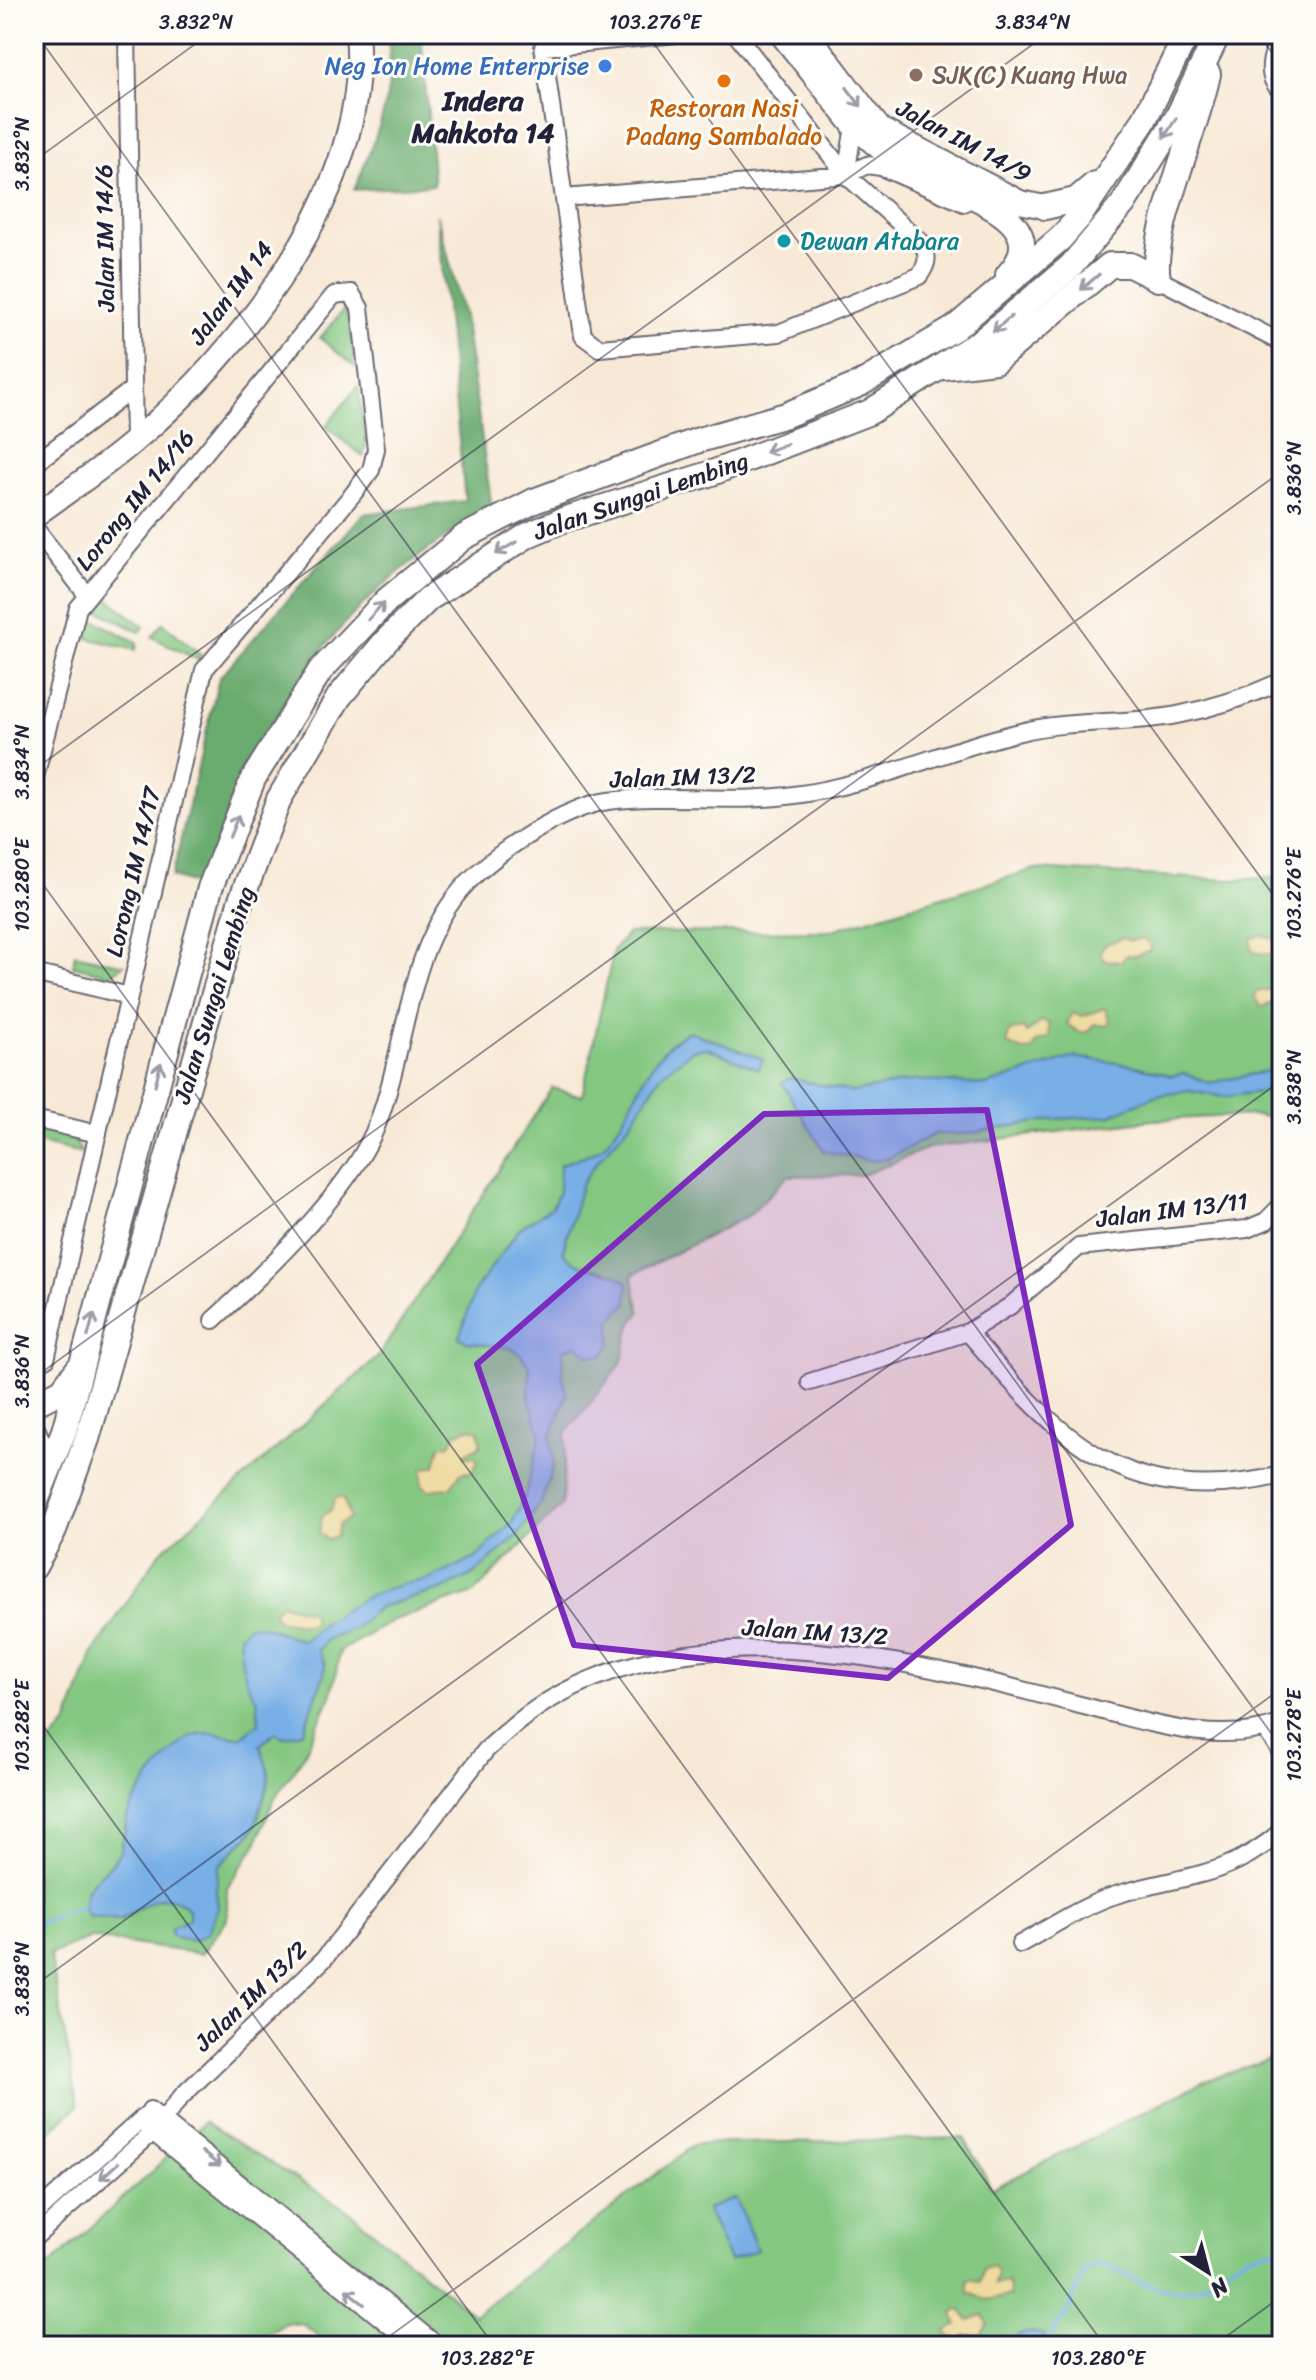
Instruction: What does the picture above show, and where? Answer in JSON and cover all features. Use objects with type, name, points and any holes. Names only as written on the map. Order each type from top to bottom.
[{"type":"main road","name":"Jalan Sungai Lembing","points":[[37,1498],[64,1431],[210,888],[253,779],[283,725],[320,671],[387,600],[464,537],[534,501],[699,440],[786,415],[860,384],[955,328],[1061,238],[1143,122],[1187,34]]},
{"type":"main road","points":[[944,367],[995,361],[1110,265],[1130,265],[1158,279],[1157,246],[1202,107],[1216,41]]},
{"type":"main road","name":"Jalan Sungai Lembing","points":[[34,1567],[54,1530],[87,1439],[240,903],[279,799],[339,697],[385,642],[428,599],[528,535],[563,520],[712,473],[870,412],[944,367],[1071,266],[1123,204],[1177,118],[1216,41]]},
{"type":"main road","points":[[1045,207],[1076,200],[1110,171]]},
{"type":"main road","points":[[955,328],[1020,258],[1022,243],[1015,224],[988,205]]},
{"type":"main road","points":[[34,1404],[62,1390],[81,1363]]},
{"type":"main road","points":[[34,1433],[43,1455],[37,1498]]},
{"type":"street","name":"Jalan IM 14/6","points":[[127,34],[130,391],[134,442]]},
{"type":"street","name":"Jalan IM 14","points":[[34,516],[134,442],[190,388],[243,327],[293,257],[332,185],[350,132],[358,88],[357,34]]},
{"type":"street","points":[[677,34],[543,47],[583,336],[599,348],[779,333],[919,276],[928,254],[922,243],[846,175],[736,34]]},
{"type":"street","name":"Jalan IM 14/9","points":[[781,34],[854,126],[883,151],[988,205]]},
{"type":"street","name":"Jalan IM 14/9","points":[[808,34],[880,129],[1020,202],[1045,207]]},
{"type":"street","points":[[1281,34],[1270,58],[1270,68],[1275,85],[1282,92]]},
{"type":"street","points":[[846,175],[854,126]]},
{"type":"street","points":[[564,198],[846,175],[867,165],[881,167],[970,206],[988,205]]},
{"type":"street","points":[[1158,279],[1282,343]]},
{"type":"street","name":"Lorong IM 14/16","points":[[34,781],[78,608],[329,301],[339,292],[347,292]]},
{"type":"street","name":"Lorong IM 14/17","points":[[46,1359],[204,670],[368,475],[376,449],[360,308],[357,299],[347,292]]},
{"type":"street","points":[[34,464],[130,391]]},
{"type":"street","points":[[34,527],[87,595]]},
{"type":"street","name":"Jalan IM 13/2","points":[[213,1320],[269,1269],[347,1174],[372,1136],[391,1086],[432,930],[465,886],[532,834],[560,818],[606,801],[796,795],[887,773],[1023,731],[1176,716],[1282,681]]},
{"type":"street","points":[[34,973],[129,996]]},
{"type":"street","points":[[34,1119],[98,1134]]},
{"type":"street","name":"Jalan IM 13/11","points":[[810,1382],[968,1332],[1010,1306],[1079,1247],[1247,1229],[1266,1221],[1282,1205]]},
{"type":"street","points":[[968,1332],[1042,1413],[1068,1436],[1121,1469],[1185,1486],[1235,1486],[1282,1475]]},
{"type":"street","name":"Jalan IM 13/2","points":[[34,2215],[182,2096],[324,1959],[486,1750],[517,1722],[554,1697],[598,1676],[663,1660],[763,1649],[882,1659],[927,1667],[995,1681],[1173,1729],[1204,1732],[1265,1729],[1282,1723]]},
{"type":"street","points":[[1265,1729],[1282,1753]]},
{"type":"street","points":[[1020,1944],[1116,1895],[1221,1871],[1259,1851],[1282,1831]]},
{"type":"street","points":[[151,2121],[390,2316],[438,2346]]},
{"type":"street","name":"Jalan IM 13/2","points":[[34,2238],[151,2121]]},
{"type":"street","points":[[390,2316],[415,2346]]},
{"type":"highlighted area","points":[[987,1110],[1071,1525],[888,1678],[574,1645],[477,1364],[764,1114]]},
{"type":"green space","points":[[387,34],[421,34],[434,185],[354,190],[383,114],[390,75]]},
{"type":"green space","points":[[437,215],[464,316],[492,508],[435,545],[386,583],[345,622],[280,711],[253,761],[198,885],[172,877],[219,678],[363,514],[465,501]]},
{"type":"green space","points":[[345,308],[348,311],[355,367],[320,338]]},
{"type":"green space","points":[[358,386],[366,443],[363,457],[326,426]]},
{"type":"green space","points":[[105,596],[144,627],[140,632],[95,609]]},
{"type":"green space","points":[[91,619],[137,642],[136,650],[87,638]]},
{"type":"green space","points":[[163,623],[201,655],[198,660],[152,637]]},
{"type":"green space","points":[[1035,869],[1229,880],[1282,877],[1282,1120],[1256,1115],[1153,1120],[928,1148],[863,1175],[788,1176],[748,1216],[632,1275],[640,1312],[631,1325],[621,1364],[566,1433],[562,1505],[474,1593],[394,1620],[340,1651],[332,1693],[303,1757],[274,1799],[256,1845],[227,1888],[227,1920],[201,1954],[91,1938],[50,1954],[78,2106],[34,2146],[34,1761],[67,1724],[92,1655],[158,1555],[378,1357],[552,1088],[582,1096],[614,949],[628,933],[829,931]]},
{"type":"green space","points":[[75,954],[124,965],[111,975],[73,966]]},
{"type":"green space","points":[[35,1129],[73,1138],[82,1153],[34,1142]]},
{"type":"green space","points":[[1282,2055],[1282,2346],[330,2346],[303,2324],[286,2323],[248,2346],[34,2346],[34,2280],[205,2122],[347,2210],[474,2315],[695,2144],[964,2138],[992,2189],[1202,2082]]},
{"type":"sand","points":[[1260,935],[1282,941],[1282,956],[1252,952],[1251,939]]},
{"type":"sand","points":[[1122,938],[1131,941],[1143,938],[1151,946],[1150,950],[1136,956],[1127,955],[1121,962],[1103,960],[1100,952],[1104,945]]},
{"type":"sand","points":[[1274,982],[1282,983],[1282,1000],[1261,1007],[1255,998],[1256,992],[1268,990]]},
{"type":"sand","points":[[1105,1008],[1110,1023],[1106,1026],[1094,1024],[1090,1031],[1080,1033],[1067,1024],[1072,1013],[1083,1016]]},
{"type":"sand","points":[[1042,1021],[1049,1024],[1049,1038],[1036,1042],[1033,1050],[1023,1051],[1007,1044],[1009,1032],[1023,1028],[1027,1033]]},
{"type":"sand","points":[[471,1428],[479,1431],[481,1444],[465,1453],[465,1457],[475,1457],[478,1462],[471,1472],[461,1473],[450,1488],[428,1490],[422,1484],[422,1469],[435,1466],[440,1446],[450,1444],[456,1433]]},
{"type":"sand","points":[[343,1497],[350,1518],[339,1524],[336,1536],[327,1539],[319,1533],[322,1516],[331,1510],[335,1498]]},
{"type":"sand","points":[[281,1604],[310,1611],[314,1621],[307,1625],[278,1620],[273,1612]]},
{"type":"sand","points":[[993,2266],[998,2273],[995,2284],[1008,2282],[1010,2296],[985,2300],[969,2292],[968,2281],[980,2282],[984,2269]]},
{"type":"sand","points":[[960,2309],[969,2320],[984,2315],[988,2323],[981,2335],[965,2335],[959,2341],[947,2334],[947,2330],[957,2325],[953,2314]]},
{"type":"water","points":[[689,1031],[763,1059],[758,1069],[707,1048],[693,1050],[661,1075],[632,1121],[592,1168],[581,1186],[563,1251],[577,1263],[612,1273],[628,1282],[627,1304],[611,1320],[611,1344],[603,1356],[590,1356],[577,1345],[564,1349],[562,1372],[567,1395],[551,1437],[554,1464],[542,1501],[517,1536],[476,1573],[441,1590],[379,1607],[355,1628],[327,1639],[318,1650],[325,1665],[324,1674],[303,1732],[283,1737],[275,1733],[260,1745],[269,1773],[268,1784],[254,1830],[219,1866],[218,1907],[208,1933],[193,1941],[171,1936],[171,1928],[189,1919],[189,1910],[170,1898],[154,1900],[119,1920],[87,1916],[85,1895],[94,1880],[115,1860],[132,1806],[163,1762],[195,1735],[208,1733],[242,1737],[259,1723],[257,1699],[246,1679],[240,1652],[239,1636],[248,1625],[266,1627],[303,1641],[326,1621],[370,1595],[406,1583],[428,1580],[476,1558],[513,1521],[524,1498],[541,1435],[529,1399],[530,1368],[520,1354],[510,1348],[467,1342],[459,1337],[476,1289],[520,1228],[552,1207],[559,1192],[560,1165],[605,1144],[626,1114],[650,1068],[673,1042]]},
{"type":"water","points":[[1074,1057],[1132,1065],[1172,1076],[1184,1073],[1210,1083],[1282,1068],[1282,1100],[1267,1091],[1224,1097],[1189,1091],[1155,1096],[1109,1116],[1056,1119],[965,1134],[935,1134],[887,1159],[873,1161],[824,1151],[782,1083],[790,1078],[852,1092],[918,1080],[986,1085]]},
{"type":"water","points":[[736,2198],[757,2250],[729,2261],[707,2209]]},
{"type":"water","points":[[1019,2334],[1043,2334],[1048,2346],[1006,2346]]},
{"type":"waterway","points":[[34,1925],[83,1906]]},
{"type":"waterway","points":[[1048,2339],[1068,2311],[1085,2270],[1100,2264],[1151,2285],[1181,2291],[1202,2286],[1245,2256],[1282,2249]]},
{"type":"place","name":"Neg Ion Home Enterprise","points":[[605,66]]},
{"type":"place","name":"SJK(C) Kuang Hwa","points":[[916,75]]},
{"type":"place","name":"Restoran Nasi Padang Sambalado","points":[[724,81]]},
{"type":"place","name":"Dewan Atabara","points":[[784,241]]},
{"type":"district","name":"Indera Mahkota 14","points":[[483,116]]}]
